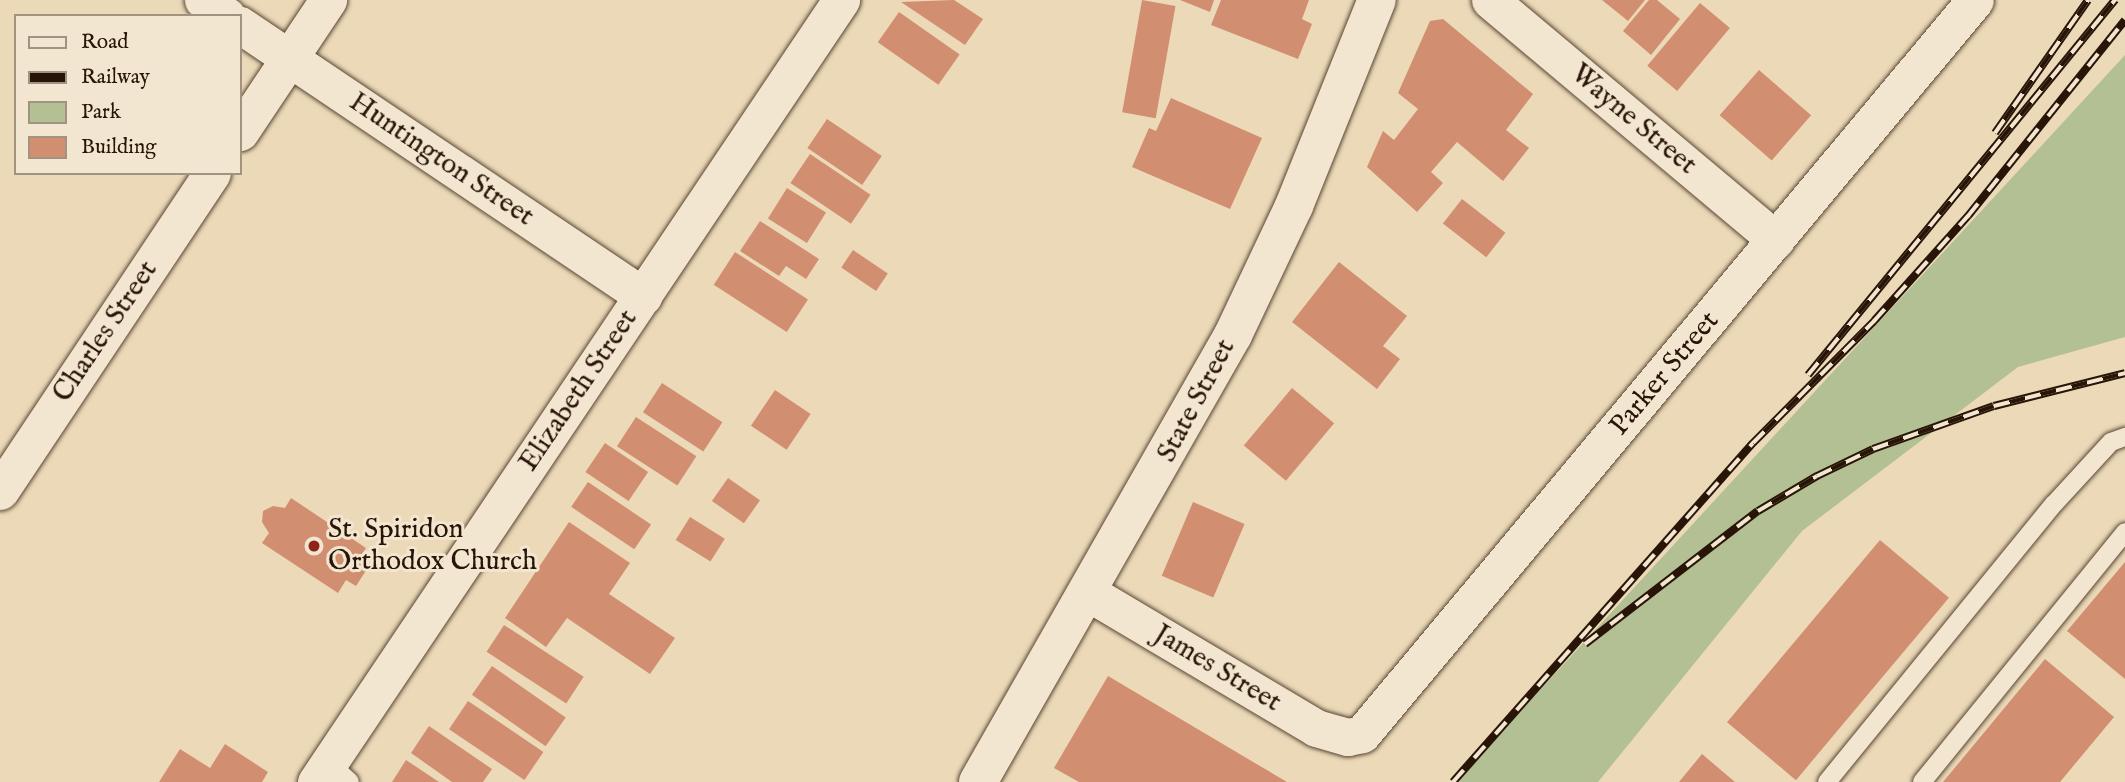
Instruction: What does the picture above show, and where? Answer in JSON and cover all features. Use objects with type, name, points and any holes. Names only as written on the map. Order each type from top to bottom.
[{"type":"street","points":[[203,0],[224,14]]},
{"type":"street","points":[[242,129],[328,0]]},
{"type":"street","name":"Elizabeth Street","points":[[332,776],[643,296],[841,0]]},
{"type":"street","name":"State Street","points":[[978,782],[1089,593],[1233,335],[1294,206],[1377,0]]},
{"type":"street","name":"Wayne Street","points":[[1490,0],[1776,240]]},
{"type":"street","name":"Parker Street","points":[[1348,737],[1362,734],[1374,724],[1975,0]]},
{"type":"street","name":"Huntington Street","points":[[242,25],[643,296]]},
{"type":"street","name":"Charles Street","points":[[0,491],[211,175]]},
{"type":"street","name":"James Street","points":[[1089,593],[1316,728],[1348,737]]},
{"type":"lane","points":[[1827,782],[2054,504],[2110,442],[2125,437]]},
{"type":"lane","points":[[1922,782],[2125,532]]},
{"type":"green space","points":[[2125,55],[2125,337],[2018,367],[1802,531],[1598,782],[1455,782]]},
{"type":"building","points":[[954,0],[983,19],[965,45],[901,2]]},
{"type":"building","points":[[1142,0],[1175,6],[1156,118],[1122,112]]},
{"type":"building","points":[[1180,0],[1214,0],[1210,12]]},
{"type":"building","points":[[1221,0],[1309,0],[1302,19],[1312,24],[1298,59],[1211,25]]},
{"type":"building","points":[[1602,0],[1645,0],[1628,21]]},
{"type":"building","points":[[1649,0],[1657,0],[1680,19],[1651,55],[1623,31]]},
{"type":"building","points":[[1700,3],[1730,28],[1677,91],[1647,66]]},
{"type":"building","points":[[899,12],[960,54],[938,85],[878,42]]},
{"type":"building","points":[[1443,19],[1533,94],[1506,130],[1529,148],[1503,181],[1457,142],[1431,172],[1443,183],[1417,212],[1367,167],[1383,131],[1394,140],[1418,109],[1398,93],[1430,21]]},
{"type":"building","points":[[1759,70],[1811,115],[1772,161],[1720,115]]},
{"type":"building","points":[[1171,98],[1262,138],[1230,209],[1132,167],[1149,128],[1156,131]]},
{"type":"building","points":[[827,119],[882,156],[862,185],[807,148]]},
{"type":"building","points":[[810,154],[871,195],[851,224],[790,183]]},
{"type":"building","points":[[787,188],[826,212],[807,243],[768,219]]},
{"type":"building","points":[[1462,199],[1505,233],[1486,257],[1443,223]]},
{"type":"building","points":[[760,221],[819,259],[806,279],[786,266],[779,276],[740,251]]},
{"type":"building","points":[[853,250],[888,273],[876,291],[841,267]]},
{"type":"building","points":[[735,252],[808,299],[787,332],[714,285]]},
{"type":"building","points":[[1339,262],[1407,316],[1383,346],[1400,359],[1377,389],[1292,322]]},
{"type":"building","points":[[662,383],[722,422],[703,452],[643,412]]},
{"type":"building","points":[[1292,388],[1334,423],[1286,481],[1244,445]]},
{"type":"building","points":[[775,390],[811,414],[787,450],[751,426]]},
{"type":"building","points":[[636,417],[696,456],[677,486],[617,446]]},
{"type":"building","points":[[605,443],[648,472],[629,501],[585,472]]},
{"type":"building","points":[[728,478],[760,500],[744,523],[712,501]]},
{"type":"building","points":[[588,482],[651,524],[634,549],[571,507]]},
{"type":"building","name":"St. Spiridon Orthodox Church","points":[[291,498],[366,548],[359,559],[369,566],[356,586],[346,580],[338,593],[262,543],[269,533],[262,522],[263,511],[273,506],[285,508]]},
{"type":"building","points":[[1193,502],[1245,524],[1213,598],[1162,576]]},
{"type":"building","points":[[690,517],[725,539],[710,562],[676,540]]},
{"type":"building","points":[[569,522],[630,563],[609,594],[675,638],[650,674],[567,618],[546,647],[505,618]]},
{"type":"building","points":[[1880,540],[1949,598],[1796,780],[1727,722]]},
{"type":"building","points":[[2125,562],[2125,679],[2067,631]]},
{"type":"building","points":[[504,625],[584,677],[566,704],[487,652]]},
{"type":"building","points":[[2045,659],[2114,717],[2060,782],[1943,782]]},
{"type":"building","points":[[492,666],[566,718],[546,746],[472,695]]},
{"type":"building","points":[[1108,676],[1287,782],[1079,782],[1054,768]]},
{"type":"building","points":[[468,701],[543,752],[524,780],[449,729]]},
{"type":"building","points":[[429,726],[492,769],[483,782],[452,782],[411,753]]},
{"type":"building","points":[[225,744],[268,772],[262,782],[159,782],[180,749],[210,768]]},
{"type":"building","points":[[1702,754],[1735,782],[1679,782]]},
{"type":"building","points":[[406,760],[439,782],[392,782]]},
{"type":"railway","points":[[1995,133],[2088,0]]},
{"type":"railway","points":[[1808,375],[2115,0]]},
{"type":"railway","points":[[1453,782],[1753,443],[1874,321],[1968,216],[2125,20]]},
{"type":"railway","points":[[1585,644],[1758,511],[1817,476],[1873,449],[1994,406],[2125,373]]},
{"type":"place","name":"St. Spiridon Orthodox Church","points":[[314,546]]}]
